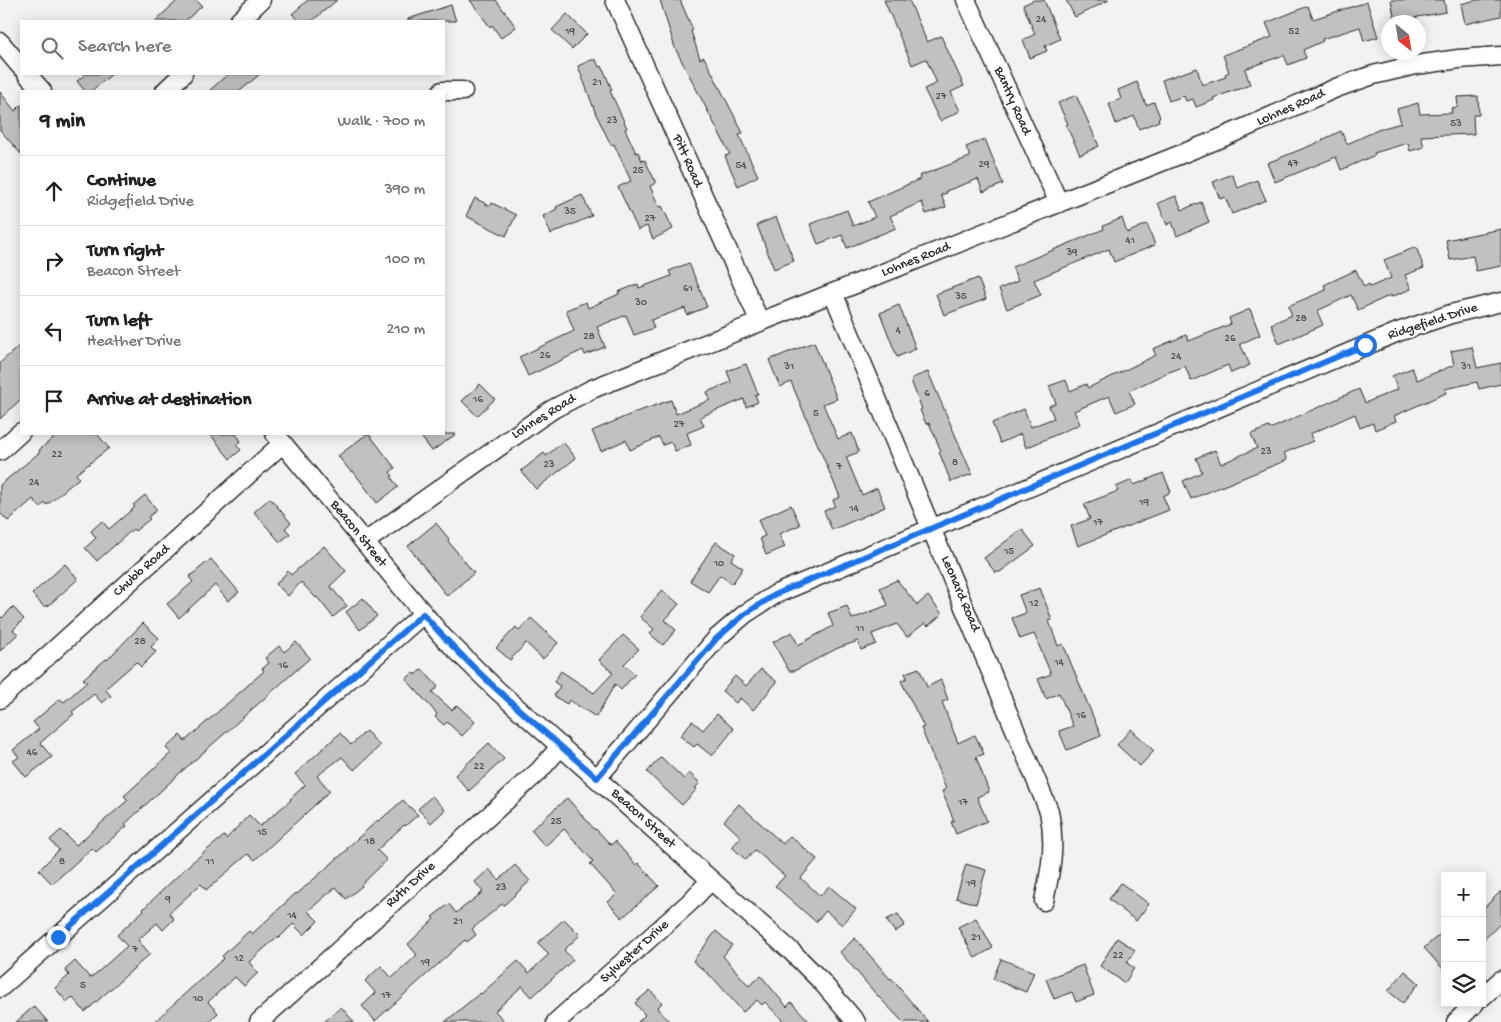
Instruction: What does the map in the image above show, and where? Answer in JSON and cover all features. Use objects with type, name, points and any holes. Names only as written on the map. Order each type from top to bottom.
[{"type":"street","points":[[240,20],[261,0]]},
{"type":"street","name":"Pitt Road","points":[[615,0],[760,322]]},
{"type":"street","name":"Bantry Road","points":[[966,0],[1058,203]]},
{"type":"street","points":[[0,42],[20,66]]},
{"type":"street","name":"Lohnes Road","points":[[365,542],[553,409],[592,389],[1219,139],[1360,79],[1423,64],[1501,56]]},
{"type":"street","points":[[28,75],[41,90]]},
{"type":"street","points":[[166,90],[182,75]]},
{"type":"street","points":[[445,91],[463,91]]},
{"type":"street","name":"Leonard Road","points":[[833,293],[1049,811],[1053,829],[1053,849],[1044,901]]},
{"type":"street","name":"Ridgefield Drive","points":[[597,778],[704,652],[731,625],[776,594],[1398,332],[1451,314],[1501,302]]},
{"type":"street","points":[[1,450],[20,433]]},
{"type":"street","name":"Beacon Street","points":[[279,438],[442,636],[479,673],[808,966],[855,1022]]},
{"type":"street","name":"Chubb Road","points":[[0,699],[279,438]]},
{"type":"street","points":[[0,988],[423,614]]},
{"type":"street","name":"Ruth Drive","points":[[259,1022],[539,771],[561,746]]},
{"type":"street","name":"Sylvester Drive","points":[[556,1022],[689,903],[711,880]]},
{"type":"street","points":[[1486,993],[1501,980]]},
{"type":"street","points":[[1456,1022],[1471,1007]]},
{"type":"building","points":[[178,0],[196,0],[202,6],[186,20],[156,20]]},
{"type":"building","points":[[308,0],[337,0],[313,20],[299,20],[292,14]]},
{"type":"building","points":[[470,0],[496,0],[516,27],[501,38],[492,25],[490,27]]},
{"type":"building","points":[[660,0],[680,0],[693,30],[691,31],[700,59],[704,57],[743,133],[739,135],[758,176],[738,186],[725,156],[730,154],[675,48]]},
{"type":"building","points":[[884,0],[909,0],[927,42],[941,36],[964,86],[951,92],[960,111],[940,121],[924,89],[937,83],[926,59],[912,65]]},
{"type":"building","points":[[1034,0],[1044,0],[1060,39],[1045,46],[1047,51],[1030,58],[1023,40],[1035,34],[1023,5]]},
{"type":"building","points":[[1066,0],[1109,0],[1075,17]]},
{"type":"building","points":[[1391,0],[1444,0],[1446,12],[1426,16],[1394,15]]},
{"type":"building","points":[[1476,0],[1501,0],[1501,16],[1465,24],[1461,4]]},
{"type":"building","points":[[1367,2],[1378,37],[1364,41],[1360,27],[1322,39],[1323,41],[1303,50],[1306,58],[1288,65],[1284,55],[1245,69],[1250,85],[1213,98],[1214,100],[1196,107],[1193,99],[1186,101],[1184,96],[1169,101],[1162,80],[1197,68],[1202,85],[1226,77],[1225,74],[1229,72],[1223,55],[1272,37],[1266,23],[1308,6],[1313,19]]},
{"type":"building","points":[[451,5],[456,21],[408,20]]},
{"type":"building","points":[[567,14],[587,34],[572,49],[552,30]]},
{"type":"building","points":[[591,60],[596,60],[599,67],[602,66],[612,90],[610,91],[627,128],[625,129],[636,153],[638,152],[642,161],[645,160],[656,183],[650,186],[659,207],[662,206],[673,229],[653,239],[647,226],[638,230],[618,187],[631,181],[614,144],[611,145],[596,114],[578,66]]},
{"type":"building","points":[[85,75],[111,75],[92,90],[84,90],[77,81]]},
{"type":"building","points":[[227,75],[259,75],[241,90],[210,90]]},
{"type":"building","points":[[1137,82],[1146,105],[1154,102],[1160,117],[1158,118],[1159,121],[1139,129],[1134,116],[1116,124],[1109,104],[1121,99],[1118,90]]},
{"type":"building","points":[[0,92],[15,111],[20,106],[20,153],[0,130]]},
{"type":"building","points":[[1076,95],[1099,146],[1080,155],[1058,103]]},
{"type":"building","points":[[1478,96],[1479,115],[1473,115],[1474,134],[1421,136],[1424,147],[1410,151],[1408,143],[1374,153],[1375,155],[1341,170],[1336,157],[1275,182],[1267,163],[1322,141],[1341,131],[1347,144],[1380,129],[1401,123],[1397,109],[1418,103],[1420,114],[1452,113],[1451,108],[1458,107],[1457,97]]},
{"type":"building","points":[[985,139],[1003,184],[983,192],[978,179],[946,191],[947,193],[941,195],[946,207],[926,214],[922,202],[890,216],[896,228],[847,248],[842,235],[818,244],[810,224],[847,210],[853,226],[875,217],[868,202],[920,179],[919,176],[970,157],[966,147]]},
{"type":"building","points":[[1232,174],[1238,188],[1257,180],[1266,200],[1232,214],[1225,197],[1220,199],[1213,182]]},
{"type":"building","points":[[582,195],[592,216],[551,234],[543,216],[557,209],[556,207]]},
{"type":"building","points":[[1176,196],[1182,210],[1201,202],[1209,222],[1177,236],[1172,222],[1167,225],[1158,203]]},
{"type":"building","points":[[475,198],[490,206],[492,203],[516,215],[506,236],[466,216]]},
{"type":"building","points":[[776,217],[794,261],[774,269],[757,225]]},
{"type":"building","points":[[1122,218],[1127,233],[1147,224],[1155,245],[1114,262],[1109,249],[1034,280],[1041,295],[1007,309],[999,289],[1018,281],[1012,267],[1104,229],[1103,226]]},
{"type":"building","points":[[1501,229],[1501,266],[1476,271],[1473,256],[1450,260],[1446,240]]},
{"type":"building","points":[[1416,247],[1424,268],[1405,275],[1411,289],[1391,297],[1391,295],[1358,310],[1351,295],[1317,311],[1323,325],[1279,344],[1271,324],[1292,315],[1288,306],[1326,290],[1324,285],[1356,270],[1364,287],[1369,284],[1370,287],[1391,278],[1384,260]]},
{"type":"building","points":[[689,263],[707,307],[687,315],[685,308],[651,320],[654,328],[634,335],[626,315],[597,327],[605,347],[585,355],[583,350],[528,376],[519,357],[574,331],[566,310],[586,302],[588,308],[638,284],[639,288],[671,276],[669,271]]},
{"type":"building","points":[[978,278],[986,299],[944,315],[936,294]]},
{"type":"building","points":[[899,305],[916,349],[897,357],[880,313]]},
{"type":"building","points":[[1250,309],[1260,335],[1240,344],[1250,365],[1231,373],[1228,365],[1191,381],[1185,366],[1129,391],[1135,404],[1116,412],[1109,396],[1074,411],[1080,424],[1026,448],[1021,434],[1000,443],[992,423],[1024,409],[1031,427],[1054,418],[1049,406],[1056,403],[1049,386],[1066,380],[1070,391],[1086,384],[1088,388],[1156,355],[1153,349],[1186,335],[1189,341],[1231,324],[1229,318]]},
{"type":"building","points":[[814,342],[837,399],[823,404],[838,439],[852,433],[859,452],[846,457],[862,495],[877,488],[885,507],[832,530],[824,511],[835,506],[833,500],[840,497],[791,382],[780,387],[769,360]]},
{"type":"building","points":[[20,345],[20,400],[0,419],[0,363]]},
{"type":"building","points":[[1472,347],[1477,368],[1501,363],[1501,384],[1479,389],[1477,382],[1445,389],[1446,393],[1394,416],[1396,421],[1375,430],[1373,423],[1360,428],[1355,414],[1310,434],[1313,441],[1284,453],[1287,460],[1191,499],[1183,481],[1202,472],[1196,458],[1215,450],[1221,464],[1257,448],[1251,434],[1269,427],[1270,429],[1359,389],[1365,403],[1398,389],[1392,376],[1412,368],[1417,380],[1454,365],[1451,351]]},
{"type":"building","points":[[746,364],[758,394],[755,395],[758,402],[746,407],[744,399],[700,417],[704,426],[687,433],[691,445],[675,451],[671,442],[663,445],[659,437],[630,450],[626,440],[601,451],[592,431],[636,412],[671,400],[676,414],[710,400],[707,392],[731,382],[727,371]]},
{"type":"building","points":[[928,372],[972,474],[951,482],[929,423],[926,424],[920,410],[922,409],[912,383],[912,378]]},
{"type":"building","points":[[480,384],[495,399],[477,416],[462,401]]},
{"type":"building","points":[[456,434],[432,451],[420,435]]},
{"type":"building","points":[[57,435],[98,435],[109,448],[76,474],[79,478],[47,505],[45,503],[40,507],[33,499],[8,521],[0,513],[0,485],[40,452],[39,450]]},
{"type":"building","points":[[211,435],[237,435],[241,441],[236,445],[241,450],[230,459]]},
{"type":"building","points":[[366,435],[370,435],[395,468],[390,472],[398,487],[377,503],[353,471],[351,472],[338,456]]},
{"type":"building","points":[[563,442],[576,458],[536,489],[521,471],[544,453],[546,456]]},
{"type":"building","points":[[1163,473],[1171,492],[1163,496],[1169,510],[1078,546],[1071,526],[1090,519],[1084,504],[1118,491],[1116,487],[1132,480],[1134,485]]},
{"type":"building","points":[[145,495],[157,510],[148,517],[150,519],[135,531],[133,529],[97,561],[85,548],[96,538],[91,531],[102,521],[109,529],[135,507],[133,505]]},
{"type":"building","points":[[270,498],[291,523],[285,528],[290,534],[280,542],[254,512]]},
{"type":"building","points":[[791,505],[800,525],[779,534],[785,547],[766,555],[760,538],[765,536],[758,520]]},
{"type":"building","points":[[436,523],[474,573],[447,596],[408,546]]},
{"type":"building","points":[[1022,529],[1035,546],[1000,572],[995,572],[984,558]]},
{"type":"building","points":[[716,542],[735,554],[731,560],[743,568],[732,584],[720,575],[708,592],[690,581]]},
{"type":"building","points":[[324,546],[346,571],[330,586],[347,606],[333,617],[317,597],[301,582],[288,596],[276,584],[288,571],[291,575]]},
{"type":"building","points":[[211,559],[239,592],[228,601],[215,585],[179,618],[167,604],[193,582],[189,577]]},
{"type":"building","points":[[65,564],[78,579],[48,606],[43,606],[32,594]]},
{"type":"building","points":[[897,580],[917,605],[928,596],[942,614],[928,626],[925,623],[907,637],[897,624],[872,634],[876,644],[861,650],[858,641],[838,648],[794,671],[789,671],[773,642],[792,632],[798,645],[833,626],[828,613],[847,606],[852,619],[888,605],[880,588]]},
{"type":"building","points":[[1040,588],[1052,620],[1049,621],[1058,646],[1063,644],[1101,736],[1067,750],[1059,731],[1073,726],[1059,693],[1046,699],[1038,679],[1051,674],[1034,634],[1020,639],[1012,618],[1026,613],[1019,595]]},
{"type":"building","points":[[662,590],[679,604],[665,620],[676,630],[663,645],[650,634],[654,629],[640,617]]},
{"type":"building","points":[[363,598],[377,616],[360,630],[346,612]]},
{"type":"building","points":[[13,607],[24,619],[13,630],[18,634],[0,651],[0,616],[2,618]]},
{"type":"building","points":[[531,618],[558,643],[543,659],[526,643],[510,660],[496,648],[516,627],[519,631]]},
{"type":"building","points":[[143,623],[159,638],[151,647],[156,652],[141,667],[136,662],[105,689],[111,696],[102,703],[94,694],[72,712],[74,714],[40,743],[52,757],[26,777],[13,761],[19,757],[13,750],[39,729],[33,722],[60,699],[64,702],[87,682],[83,679],[107,660]]},
{"type":"building","points":[[623,635],[639,649],[624,664],[635,674],[621,690],[615,684],[596,717],[569,700],[567,704],[554,696],[560,686],[554,682],[561,671],[594,693],[613,673],[599,660]]},
{"type":"building","points":[[296,642],[310,658],[180,773],[125,824],[127,826],[96,852],[92,848],[52,884],[39,870],[59,850],[50,840],[61,830],[76,845],[128,800],[124,796],[171,753],[166,748],[180,735],[185,741],[264,671],[262,669],[269,663],[265,658],[279,646],[284,652]]},
{"type":"building","points":[[919,668],[927,687],[941,680],[948,700],[942,702],[958,743],[975,735],[984,754],[976,757],[989,792],[977,797],[987,821],[956,834],[951,822],[954,821],[942,791],[946,789],[921,728],[924,727],[901,681],[907,678],[905,673]]},
{"type":"building","points":[[422,669],[438,687],[432,692],[452,710],[457,705],[475,722],[462,736],[447,722],[444,725],[435,717],[437,714],[406,679]]},
{"type":"building","points":[[761,669],[777,682],[753,710],[740,698],[736,703],[722,691],[735,676],[746,686]]},
{"type":"building","points":[[717,714],[734,729],[712,756],[697,744],[694,747],[680,736],[692,721],[703,730]]},
{"type":"building","points":[[1131,729],[1154,751],[1140,766],[1117,745]]},
{"type":"building","points":[[366,731],[380,746],[354,770],[342,757],[317,776],[330,791],[255,860],[248,854],[206,890],[201,884],[169,913],[174,919],[163,930],[157,923],[138,940],[150,954],[85,1012],[72,997],[67,1002],[55,988],[69,975],[65,970],[75,961],[90,978],[98,972],[127,946],[117,935],[190,864],[224,836],[226,839],[249,815],[260,826],[291,800],[305,785],[295,774],[340,733],[351,745]]},
{"type":"building","points":[[489,743],[504,759],[469,791],[455,775]]},
{"type":"building","points":[[661,757],[684,779],[689,773],[700,783],[682,805],[647,772]]},
{"type":"building","points":[[432,796],[445,810],[431,823],[418,809]]},
{"type":"building","points":[[567,798],[595,830],[611,845],[615,841],[636,865],[638,863],[659,886],[622,918],[608,902],[617,894],[590,864],[593,861],[564,829],[545,846],[531,830]]},
{"type":"building","points":[[403,800],[418,815],[377,850],[387,860],[362,886],[346,899],[336,887],[308,911],[318,921],[304,935],[293,924],[278,939],[277,937],[249,962],[258,973],[244,986],[235,977],[208,1002],[218,1013],[209,1022],[154,1022],[224,958],[222,956],[249,931],[252,934],[378,820]]},
{"type":"building","points":[[739,804],[783,844],[790,836],[817,859],[801,878],[820,896],[829,886],[856,909],[842,925],[826,911],[816,922],[775,886],[785,876],[755,850],[746,860],[732,847],[741,837],[724,821]]},
{"type":"building","points":[[966,864],[986,870],[976,904],[956,898]]},
{"type":"building","points":[[515,865],[530,881],[504,905],[502,904],[472,929],[476,935],[467,942],[465,940],[375,1021],[362,1006],[376,993],[365,981],[381,966],[392,978],[417,955],[408,944],[434,919],[432,917],[449,904],[456,913],[483,892],[475,882],[489,869],[499,880]]},
{"type":"building","points":[[1121,883],[1149,904],[1136,921],[1109,899]]},
{"type":"building","points":[[1501,891],[1501,923],[1486,937],[1486,917],[1486,906]]},
{"type":"building","points":[[898,914],[905,925],[895,932],[886,920]]},
{"type":"building","points":[[976,918],[993,948],[975,958],[958,927]]},
{"type":"building","points":[[564,919],[580,935],[564,950],[573,960],[532,997],[522,986],[495,1011],[505,1022],[445,1022],[481,994],[518,961],[529,973],[549,954],[538,943]]},
{"type":"building","points":[[716,931],[732,945],[723,956],[749,986],[761,976],[787,1007],[791,1002],[810,1022],[784,1022],[765,1002],[762,1005],[757,1000],[743,1012],[715,980],[693,961]]},
{"type":"building","points":[[1441,933],[1441,967],[1424,948]]},
{"type":"building","points":[[855,938],[928,1022],[903,1022],[875,993],[840,952]]},
{"type":"building","points":[[1117,938],[1135,950],[1127,963],[1134,968],[1125,983],[1100,966]]},
{"type":"building","points":[[1001,959],[1034,972],[1026,992],[993,979]]},
{"type":"building","points":[[1083,965],[1094,995],[1076,1002],[1072,992],[1054,999],[1046,979]]},
{"type":"building","points":[[1405,971],[1419,983],[1403,1003],[1388,991]]},
{"type":"building","points":[[650,990],[662,1003],[657,1008],[670,1022],[638,1022],[645,1015],[635,1003]]},
{"type":"building","points":[[34,1006],[48,1022],[16,1022]]},
{"type":"building","points":[[341,1007],[354,1022],[324,1022]]},
{"type":"route","points":[[58,937],[423,614],[442,636],[497,690],[597,778],[717,638],[745,614],[776,594],[1365,345]]}]
